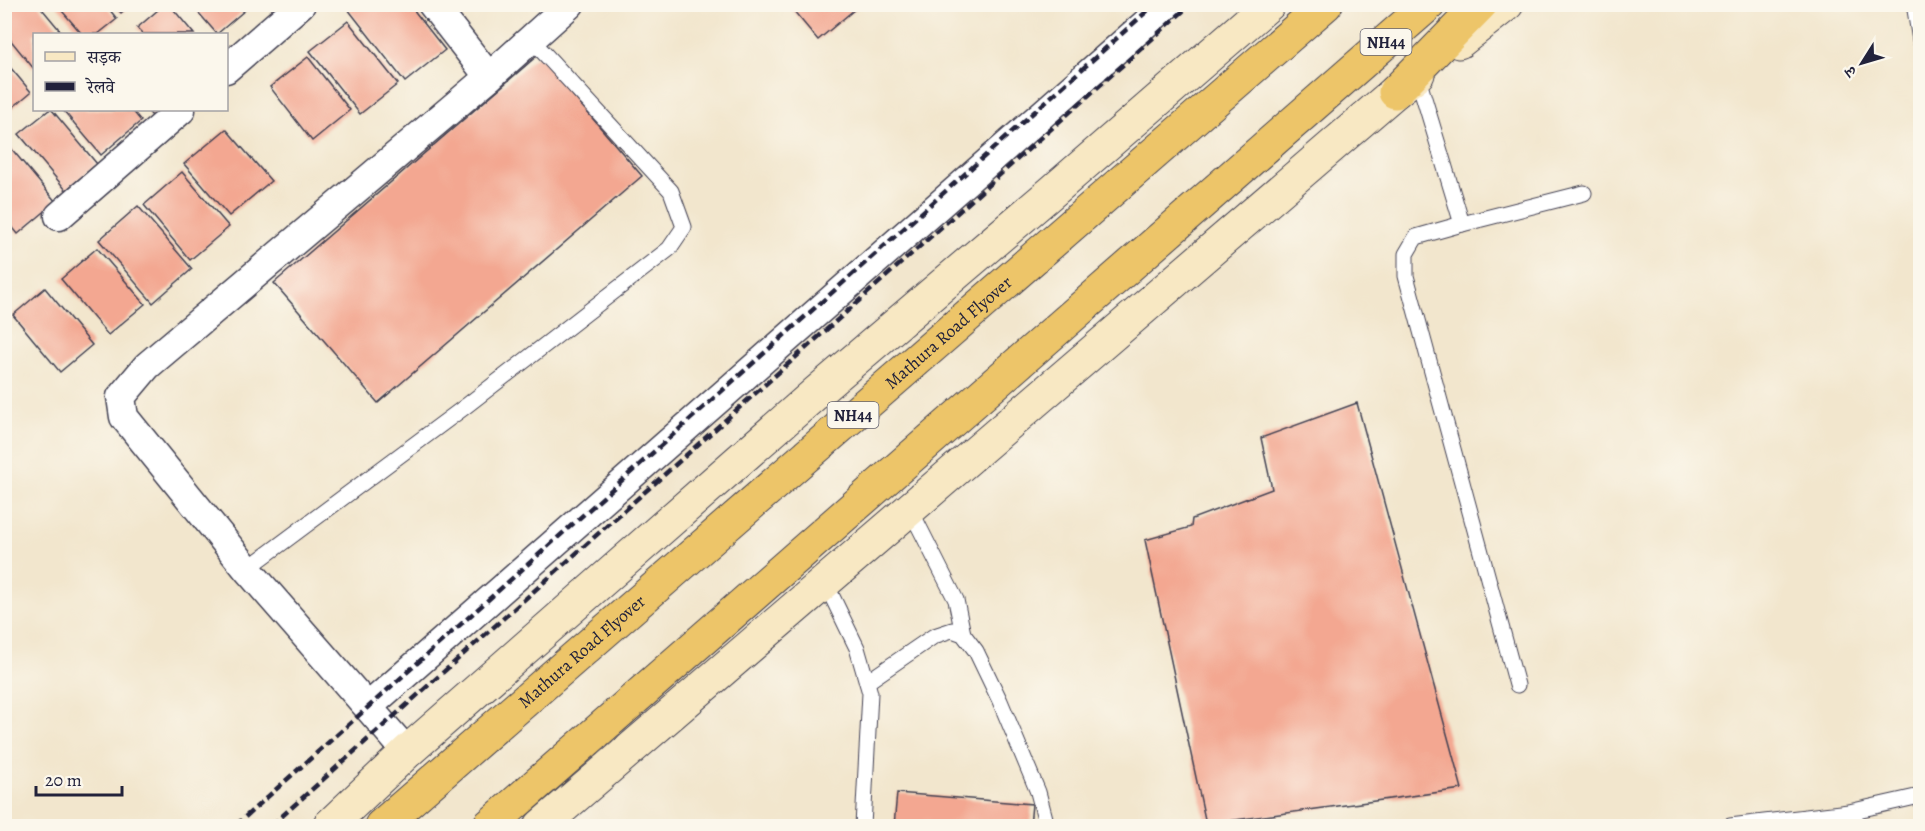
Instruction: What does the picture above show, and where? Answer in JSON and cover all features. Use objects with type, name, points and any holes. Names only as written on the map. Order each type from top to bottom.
[{"type":"highway","name":"Mathura Road Flyover","points":[[381,826],[1326,4]]},
{"type":"highway","name":"NH44","points":[[489,826],[1429,4]]},
{"type":"highway","points":[[1406,83],[1481,4]]},
{"type":"main road","points":[[329,826],[407,752],[808,400],[1269,4]]},
{"type":"main road","points":[[541,826],[1406,83],[1507,4]]},
{"type":"street","points":[[228,67],[301,4]]},
{"type":"street","points":[[432,4],[489,77]]},
{"type":"street","points":[[407,752],[247,569],[124,417],[121,397],[147,366],[489,77],[570,4]]},
{"type":"street","points":[[368,707],[1168,4]]},
{"type":"street","points":[[59,216],[180,111]]},
{"type":"lane","points":[[1914,4],[1920,40]]},
{"type":"lane","points":[[247,569],[466,406],[669,249],[684,227],[671,191],[531,39]]},
{"type":"lane","points":[[1406,83],[1462,224]]},
{"type":"lane","points":[[1517,685],[1406,276],[1406,254],[1416,237],[1584,193]]},
{"type":"lane","points":[[910,509],[956,600],[963,634],[976,651],[1000,701],[1038,792],[1047,826]]},
{"type":"lane","points":[[825,582],[857,648],[870,693],[863,826]]},
{"type":"lane","points":[[867,682],[934,636],[952,630],[963,634]]},
{"type":"lane","points":[[1730,826],[1849,812],[1920,796]]},
{"type":"lane","points":[[1849,812],[1860,826]]},
{"type":"building","points":[[4,4],[38,4],[62,33],[33,33],[33,68],[4,32]]},
{"type":"building","points":[[56,4],[105,4],[117,19],[99,33],[81,33]]},
{"type":"building","points":[[113,4],[131,4],[121,13]]},
{"type":"building","points":[[165,4],[169,4],[193,33],[142,33],[137,28]]},
{"type":"building","points":[[191,4],[252,4],[218,33]]},
{"type":"building","points":[[344,4],[409,4],[445,50],[405,82]]},
{"type":"building","points":[[788,4],[861,4],[818,40]]},
{"type":"building","points":[[348,21],[398,84],[360,114],[310,51]]},
{"type":"building","points":[[538,55],[642,176],[378,403],[274,283]]},
{"type":"building","points":[[308,57],[350,110],[312,141],[270,87]]},
{"type":"building","points":[[4,60],[31,92],[4,115]]},
{"type":"building","points":[[48,111],[53,111],[97,164],[66,190],[19,134]]},
{"type":"building","points":[[64,111],[133,111],[141,121],[101,155]]},
{"type":"building","points":[[148,111],[160,111],[152,116]]},
{"type":"building","points":[[226,129],[271,181],[229,216],[184,164]]},
{"type":"building","points":[[5,141],[56,202],[18,234],[5,218]]},
{"type":"building","points":[[182,172],[229,227],[190,260],[144,205]]},
{"type":"building","points":[[138,206],[192,269],[153,303],[99,240]]},
{"type":"building","points":[[4,224],[11,231],[4,237]]},
{"type":"building","points":[[97,248],[145,304],[108,335],[61,279]]},
{"type":"building","points":[[45,288],[92,345],[60,372],[13,315]]},
{"type":"building","points":[[1357,403],[1462,789],[1206,824],[1145,540],[1191,527],[1192,519],[1272,489],[1261,438]]},
{"type":"building","points":[[897,793],[1032,804],[1030,826],[894,826]]},
{"type":"railway","points":[[235,826],[1155,4]]},
{"type":"railway","points":[[271,826],[1191,4]]}]
